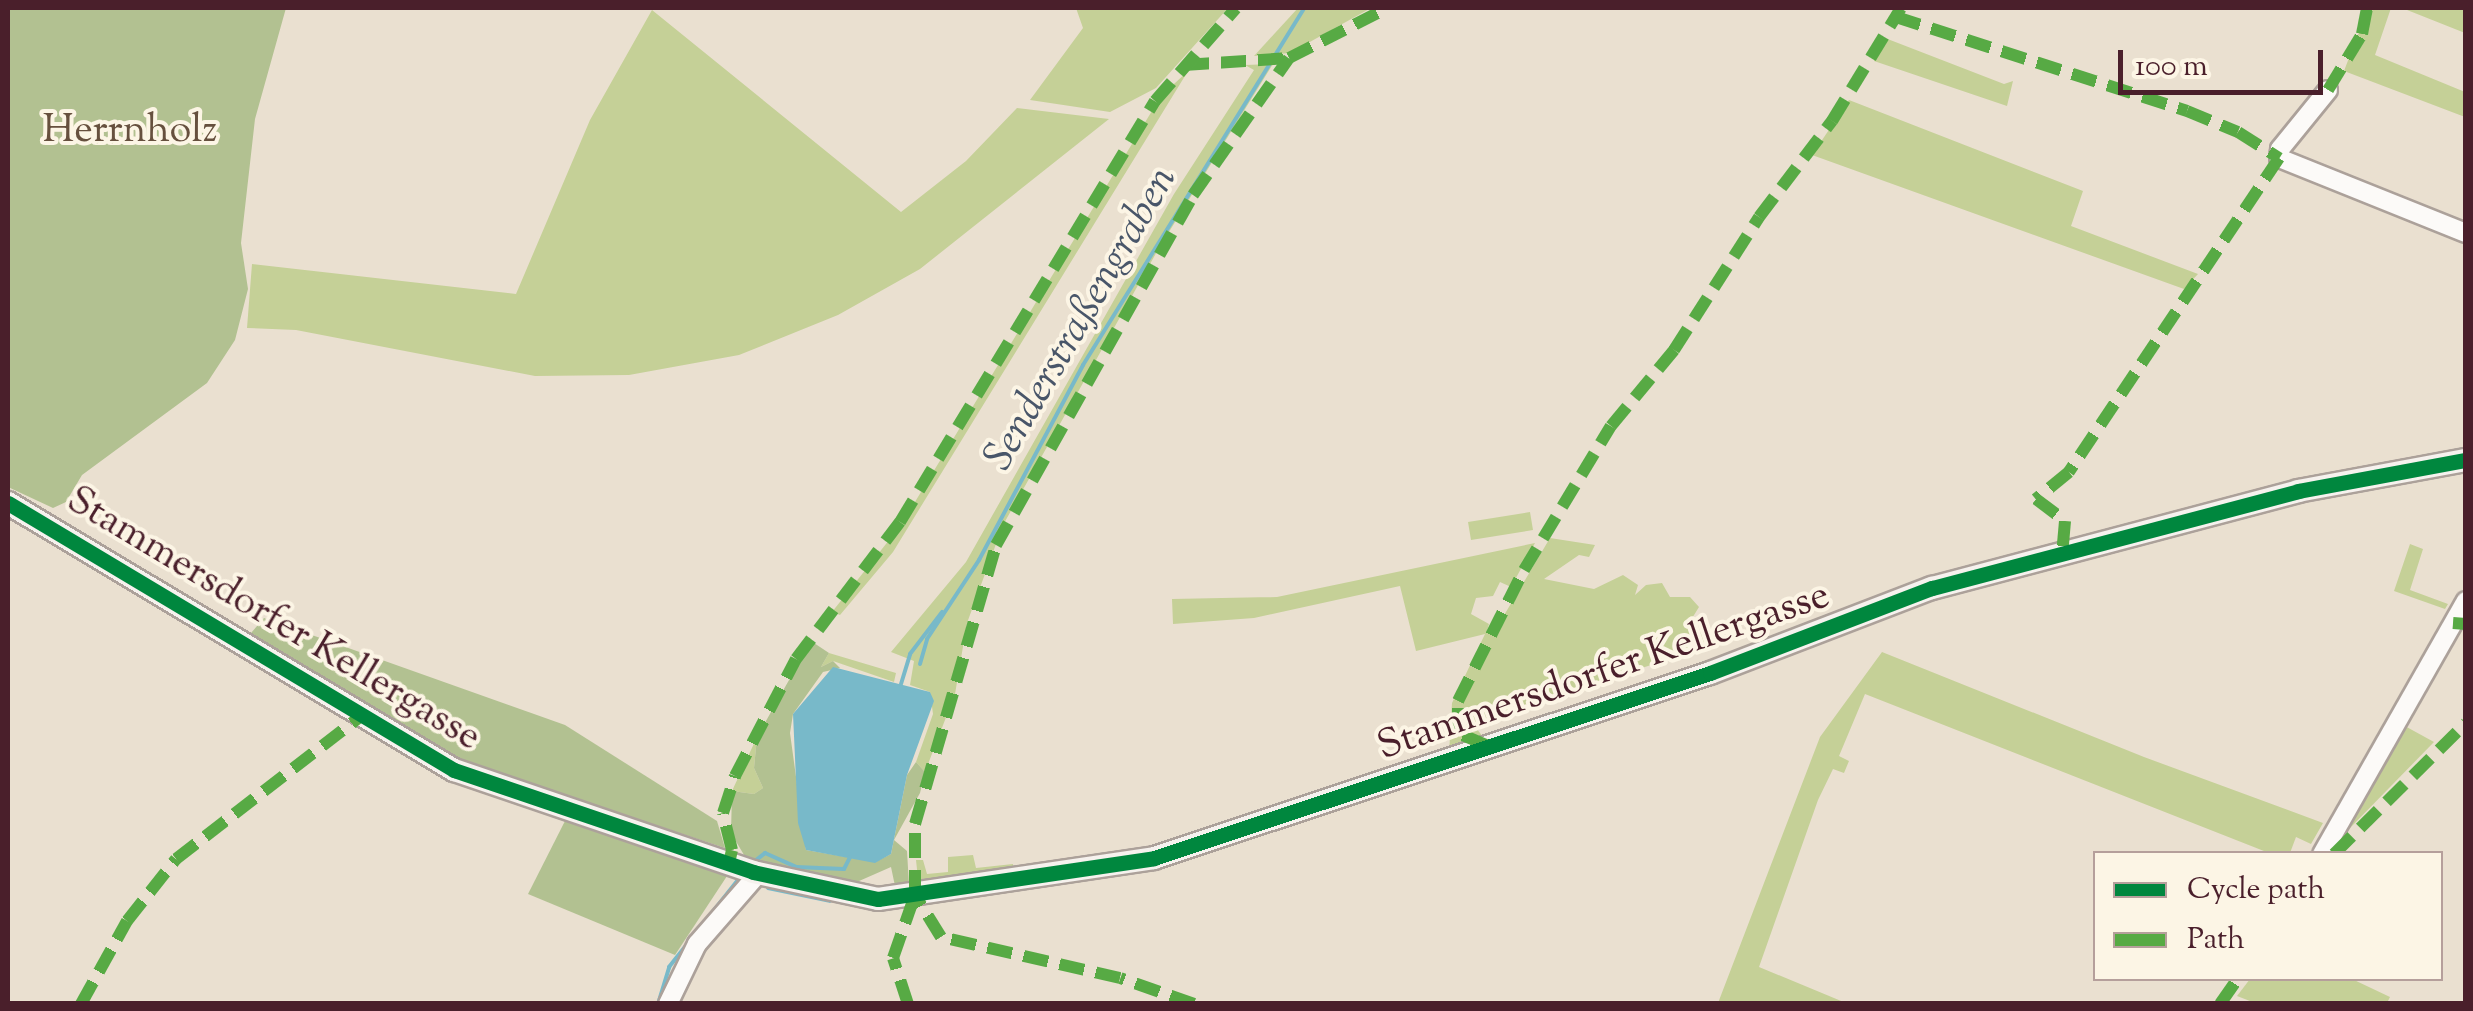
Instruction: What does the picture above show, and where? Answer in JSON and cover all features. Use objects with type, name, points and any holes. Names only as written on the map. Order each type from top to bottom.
[{"type":"street","points":[[2328,90],[2280,149],[2279,158],[2466,233]]},
{"type":"street","name":"Stammersdorfer Kellergasse","points":[[8,503],[454,770],[749,871],[878,900],[1154,858],[1710,672],[1932,588],[2298,491],[2466,460]]},
{"type":"street","points":[[2324,851],[2466,601]]},
{"type":"street","points":[[668,1004],[698,944],[749,871]]},
{"type":"green space","name":"Herrnholz","points":[[8,8],[286,8],[255,119],[241,243],[248,289],[235,340],[207,383],[82,475],[66,502],[53,508],[8,487]]},
{"type":"green space","points":[[1076,8],[1228,8],[1156,88],[1110,112],[1030,100],[1083,28]]},
{"type":"green space","points":[[1298,8],[1371,8],[1290,53],[1254,56]]},
{"type":"green space","points":[[2368,8],[2391,8],[2375,55],[2465,92],[2465,117],[2344,71]]},
{"type":"green space","points":[[2402,8],[2465,8],[2465,33]]},
{"type":"green space","points":[[652,10],[901,212],[966,161],[1017,108],[1109,119],[920,269],[838,315],[739,355],[629,375],[535,376],[296,330],[247,328],[252,264],[516,294],[590,120]]},
{"type":"green space","points":[[1885,38],[2004,84],[2013,81],[2007,106],[1874,61]]},
{"type":"green space","points":[[1273,64],[1159,248],[1003,525],[967,623],[955,694],[925,772],[916,762],[933,714],[930,692],[910,685],[914,661],[891,652],[966,562],[1174,194],[1254,70],[1245,65]]},
{"type":"green space","points":[[1188,71],[893,552],[840,615],[832,612],[901,525],[1161,96]]},
{"type":"green space","points":[[1849,100],[2083,191],[2071,226],[2198,274],[2184,289],[1812,155]]},
{"type":"green space","points":[[1530,512],[1533,530],[1471,540],[1468,522]]},
{"type":"green space","points":[[1550,538],[1595,545],[1589,557],[1579,555],[1544,579],[1594,589],[1623,575],[1638,585],[1635,595],[1646,585],[1662,583],[1670,597],[1690,597],[1699,607],[1686,628],[1727,641],[1512,709],[1476,728],[1484,738],[1449,754],[1452,703],[1485,634],[1416,651],[1400,586],[1254,618],[1173,624],[1172,599],[1277,597],[1535,543],[1511,587],[1500,582],[1493,596],[1476,598],[1471,614],[1489,624],[1487,631],[1500,622]]},
{"type":"green space","points":[[2410,544],[2423,549],[2410,590],[2448,604],[2445,609],[2394,591]]},
{"type":"green space","points":[[264,618],[565,725],[717,821],[725,848],[447,756],[251,633]]},
{"type":"green space","points":[[811,641],[829,653],[821,667],[833,661],[840,668],[823,672],[793,714],[790,733],[806,850],[875,862],[891,854],[907,775],[916,762],[925,772],[920,793],[894,840],[907,851],[909,885],[895,886],[891,867],[850,885],[747,860],[731,833],[732,791],[754,794],[763,788],[754,768],[757,737]]},
{"type":"green space","points":[[1882,652],[2144,757],[2323,823],[2311,844],[2296,837],[2291,851],[2264,851],[1865,694],[1839,756],[1849,761],[1844,773],[1833,769],[1818,800],[1759,967],[1846,1003],[1718,1003],[1820,737]]},
{"type":"green space","points":[[829,653],[896,673],[894,682],[833,661],[821,667]]},
{"type":"green space","points":[[2403,725],[2434,742],[2350,828],[2346,825]]},
{"type":"green space","points":[[757,737],[754,768],[763,788],[754,794],[732,791]]},
{"type":"green space","points":[[566,819],[729,873],[675,955],[528,894]]},
{"type":"green space","points":[[973,855],[976,868],[1013,864],[1014,873],[919,888],[916,860],[923,860],[927,874],[948,872],[948,857]]},
{"type":"green space","points":[[2248,981],[2356,981],[2390,997],[2387,1003],[2255,1003],[2237,996]]},
{"type":"water","points":[[833,667],[930,692],[934,701],[907,775],[891,854],[875,863],[806,850],[798,823],[793,714]]},
{"type":"waterway","name":"Senderstraßengraben","points":[[920,664],[927,639],[979,560],[1083,365],[1304,8]]},
{"type":"waterway","points":[[901,684],[910,654],[942,612]]},
{"type":"waterway","name":"Senderstraßengraben","points":[[751,864],[765,853],[796,867],[844,869],[850,857]]},
{"type":"waterway","name":"Senderstraßengraben","points":[[658,1004],[669,967],[742,875]]},
{"type":"waterway","points":[[768,888],[830,901]]},
{"type":"marked path","points":[[729,863],[732,850],[723,813],[735,776],[796,659],[900,522],[1155,101],[1236,8]]},
{"type":"marked path","points":[[1184,65],[1289,58],[1387,8]]},
{"type":"marked path","points":[[1486,745],[1458,733],[1458,701],[1524,570],[1611,426],[1674,350],[1759,217],[1832,121],[1901,8]]},
{"type":"marked path","points":[[2328,90],[2362,34],[2367,8]]},
{"type":"marked path","points":[[1896,17],[2187,111],[2238,132],[2279,158],[2069,472],[2036,499],[2065,521],[2062,553]]},
{"type":"marked path","points":[[1194,1004],[1120,978],[941,937],[915,895],[915,824],[996,545],[1193,195],[1289,58]]},
{"type":"marked path","points":[[2453,623],[2466,624]]},
{"type":"marked path","points":[[81,1004],[127,921],[176,859],[362,715]]},
{"type":"marked path","points":[[2337,851],[2466,723]]},
{"type":"marked path","points":[[908,1004],[893,958],[915,895]]},
{"type":"marked path","points":[[2220,1004],[2236,981]]},
{"type":"cycle path","points":[[8,503],[454,770],[753,872],[878,899],[1154,858],[1710,673],[1932,588],[2298,491],[2466,460]]}]
